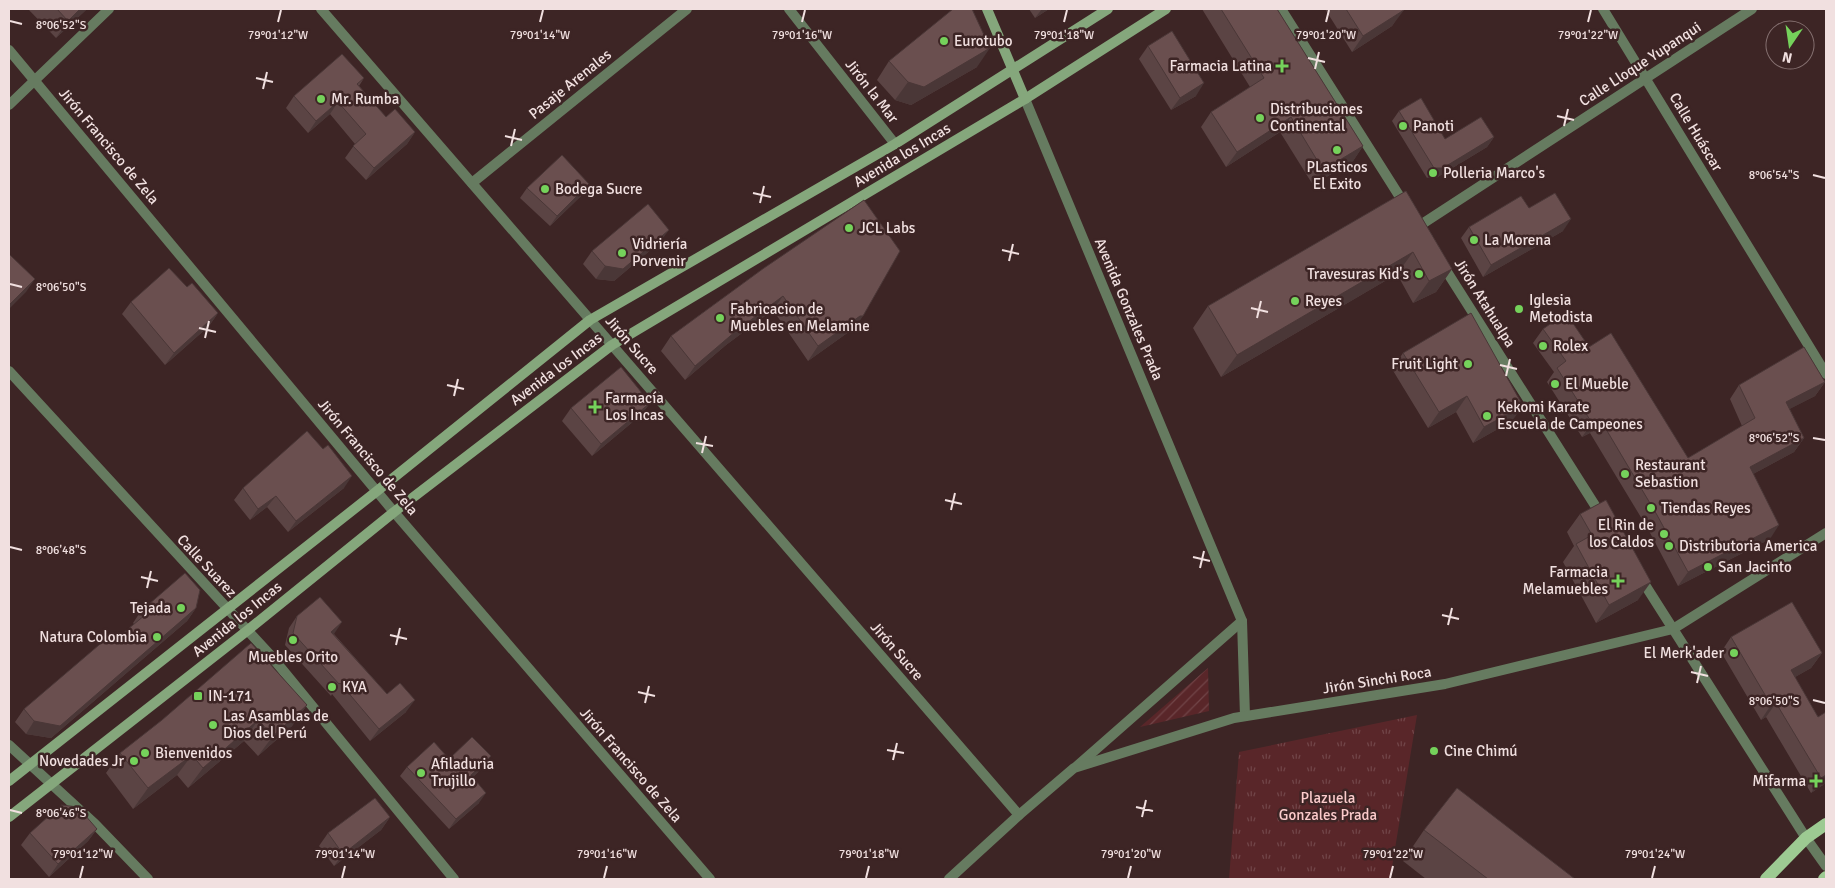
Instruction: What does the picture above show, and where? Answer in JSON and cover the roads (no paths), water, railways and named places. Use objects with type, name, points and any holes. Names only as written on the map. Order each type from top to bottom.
[{"type":"main road","points":[[1766,879],[1806,838],[1826,824]]},
{"type":"street","points":[[9,105],[108,9]]},
{"type":"street","name":"Jirón Sucre","points":[[321,9],[1019,815]]},
{"type":"street","name":"Pasaje Arenales","points":[[472,183],[687,9]]},
{"type":"street","name":"Jirón la Mar","points":[[789,9],[895,144]]},
{"type":"street","name":"Avenida Gonzales Prada","points":[[987,9],[1242,621],[1245,716]]},
{"type":"street","name":"Avenida los Incas","points":[[9,780],[590,320],[895,144],[1108,9]]},
{"type":"street","name":"Avenida los Incas","points":[[9,817],[248,630],[394,512],[612,345],[1025,99],[1166,9]]},
{"type":"street","name":"Calle Lloque Yupanqui","points":[[1281,9],[1421,230],[1752,9]]},
{"type":"street","name":"Calle Huáscar","points":[[1604,9],[1826,374]]},
{"type":"street","name":"Jirón Francisco de Zela","points":[[9,50],[394,512],[710,879]]},
{"type":"street","name":"Jirón Atahualpa","points":[[1434,251],[1610,529]]},
{"type":"street","name":"Calle Suarez","points":[[9,371],[272,657],[454,879]]},
{"type":"street","name":"Jirón Sinchi Roca","points":[[950,879],[1019,815],[1074,768],[1234,718],[1445,684],[1674,629],[1826,533]]},
{"type":"street","points":[[1636,571],[1806,838],[1826,866]]},
{"type":"street","points":[[1074,768],[1242,621]]},
{"type":"street","points":[[9,745],[95,824],[148,879]]},
{"type":"place","name":"Eurotubo","points":[[944,41]]},
{"type":"place","name":"Farmacia Latina","points":[[1282,66]]},
{"type":"place","name":"Mr. Rumba","points":[[321,99]]},
{"type":"place","name":"Distribuciones Continental","points":[[1260,118]]},
{"type":"place","name":"Panoti","points":[[1403,126]]},
{"type":"place","name":"PLasticos El Exito","points":[[1337,150]]},
{"type":"place","name":"Polleria Marco's","points":[[1433,173]]},
{"type":"place","name":"Bodega Sucre","points":[[545,189]]},
{"type":"place","name":"JCL Labs","points":[[849,228]]},
{"type":"place","name":"La Morena","points":[[1474,240]]},
{"type":"place","name":"Vidriería Porvenir","points":[[622,253]]},
{"type":"place","name":"Travesuras Kid's","points":[[1419,274]]},
{"type":"place","name":"Reyes","points":[[1295,301]]},
{"type":"place","name":"Iglesia Metodista","points":[[1519,309]]},
{"type":"place","name":"Fabricacion de Muebles en Melamine","points":[[720,318]]},
{"type":"place","name":"Rolex","points":[[1543,346]]},
{"type":"place","name":"Fruit Light","points":[[1468,364]]},
{"type":"place","name":"El Mueble","points":[[1555,384]]},
{"type":"place","name":"Farmacía Los Incas","points":[[595,407]]},
{"type":"place","name":"Kekomi Karate Escuela de Campeones","points":[[1487,416]]},
{"type":"place","name":"Restaurant Sebastion","points":[[1625,474]]},
{"type":"place","name":"Tiendas Reyes","points":[[1651,508]]},
{"type":"place","name":"El Rin de los Caldos","points":[[1664,534]]},
{"type":"place","name":"Distributoria America","points":[[1669,546]]},
{"type":"place","name":"San Jacinto","points":[[1708,567]]},
{"type":"place","name":"Farmacia Melamuebles","points":[[1618,581]]},
{"type":"place","name":"Tejada","points":[[181,608]]},
{"type":"place","name":"Natura Colombia","points":[[157,637]]},
{"type":"place","name":"Muebles Orito","points":[[293,640]]},
{"type":"place","name":"El Merk'ader","points":[[1734,653]]},
{"type":"place","name":"KYA","points":[[332,687]]},
{"type":"place","name":"IN-171","points":[[198,696]]},
{"type":"place","name":"Las Asamblas de Dios del Perú","points":[[213,725]]},
{"type":"place","name":"Cine Chimú","points":[[1434,751]]},
{"type":"place","name":"Bienvenidos","points":[[145,753]]},
{"type":"place","name":"Novedades Jr","points":[[134,761]]},
{"type":"place","name":"Afiladuria Trujillo","points":[[421,773]]},
{"type":"place","name":"Mifarma","points":[[1816,781]]},
{"type":"park label","name":"Plazuela Gonzales Prada","points":[[1328,806]]}]
